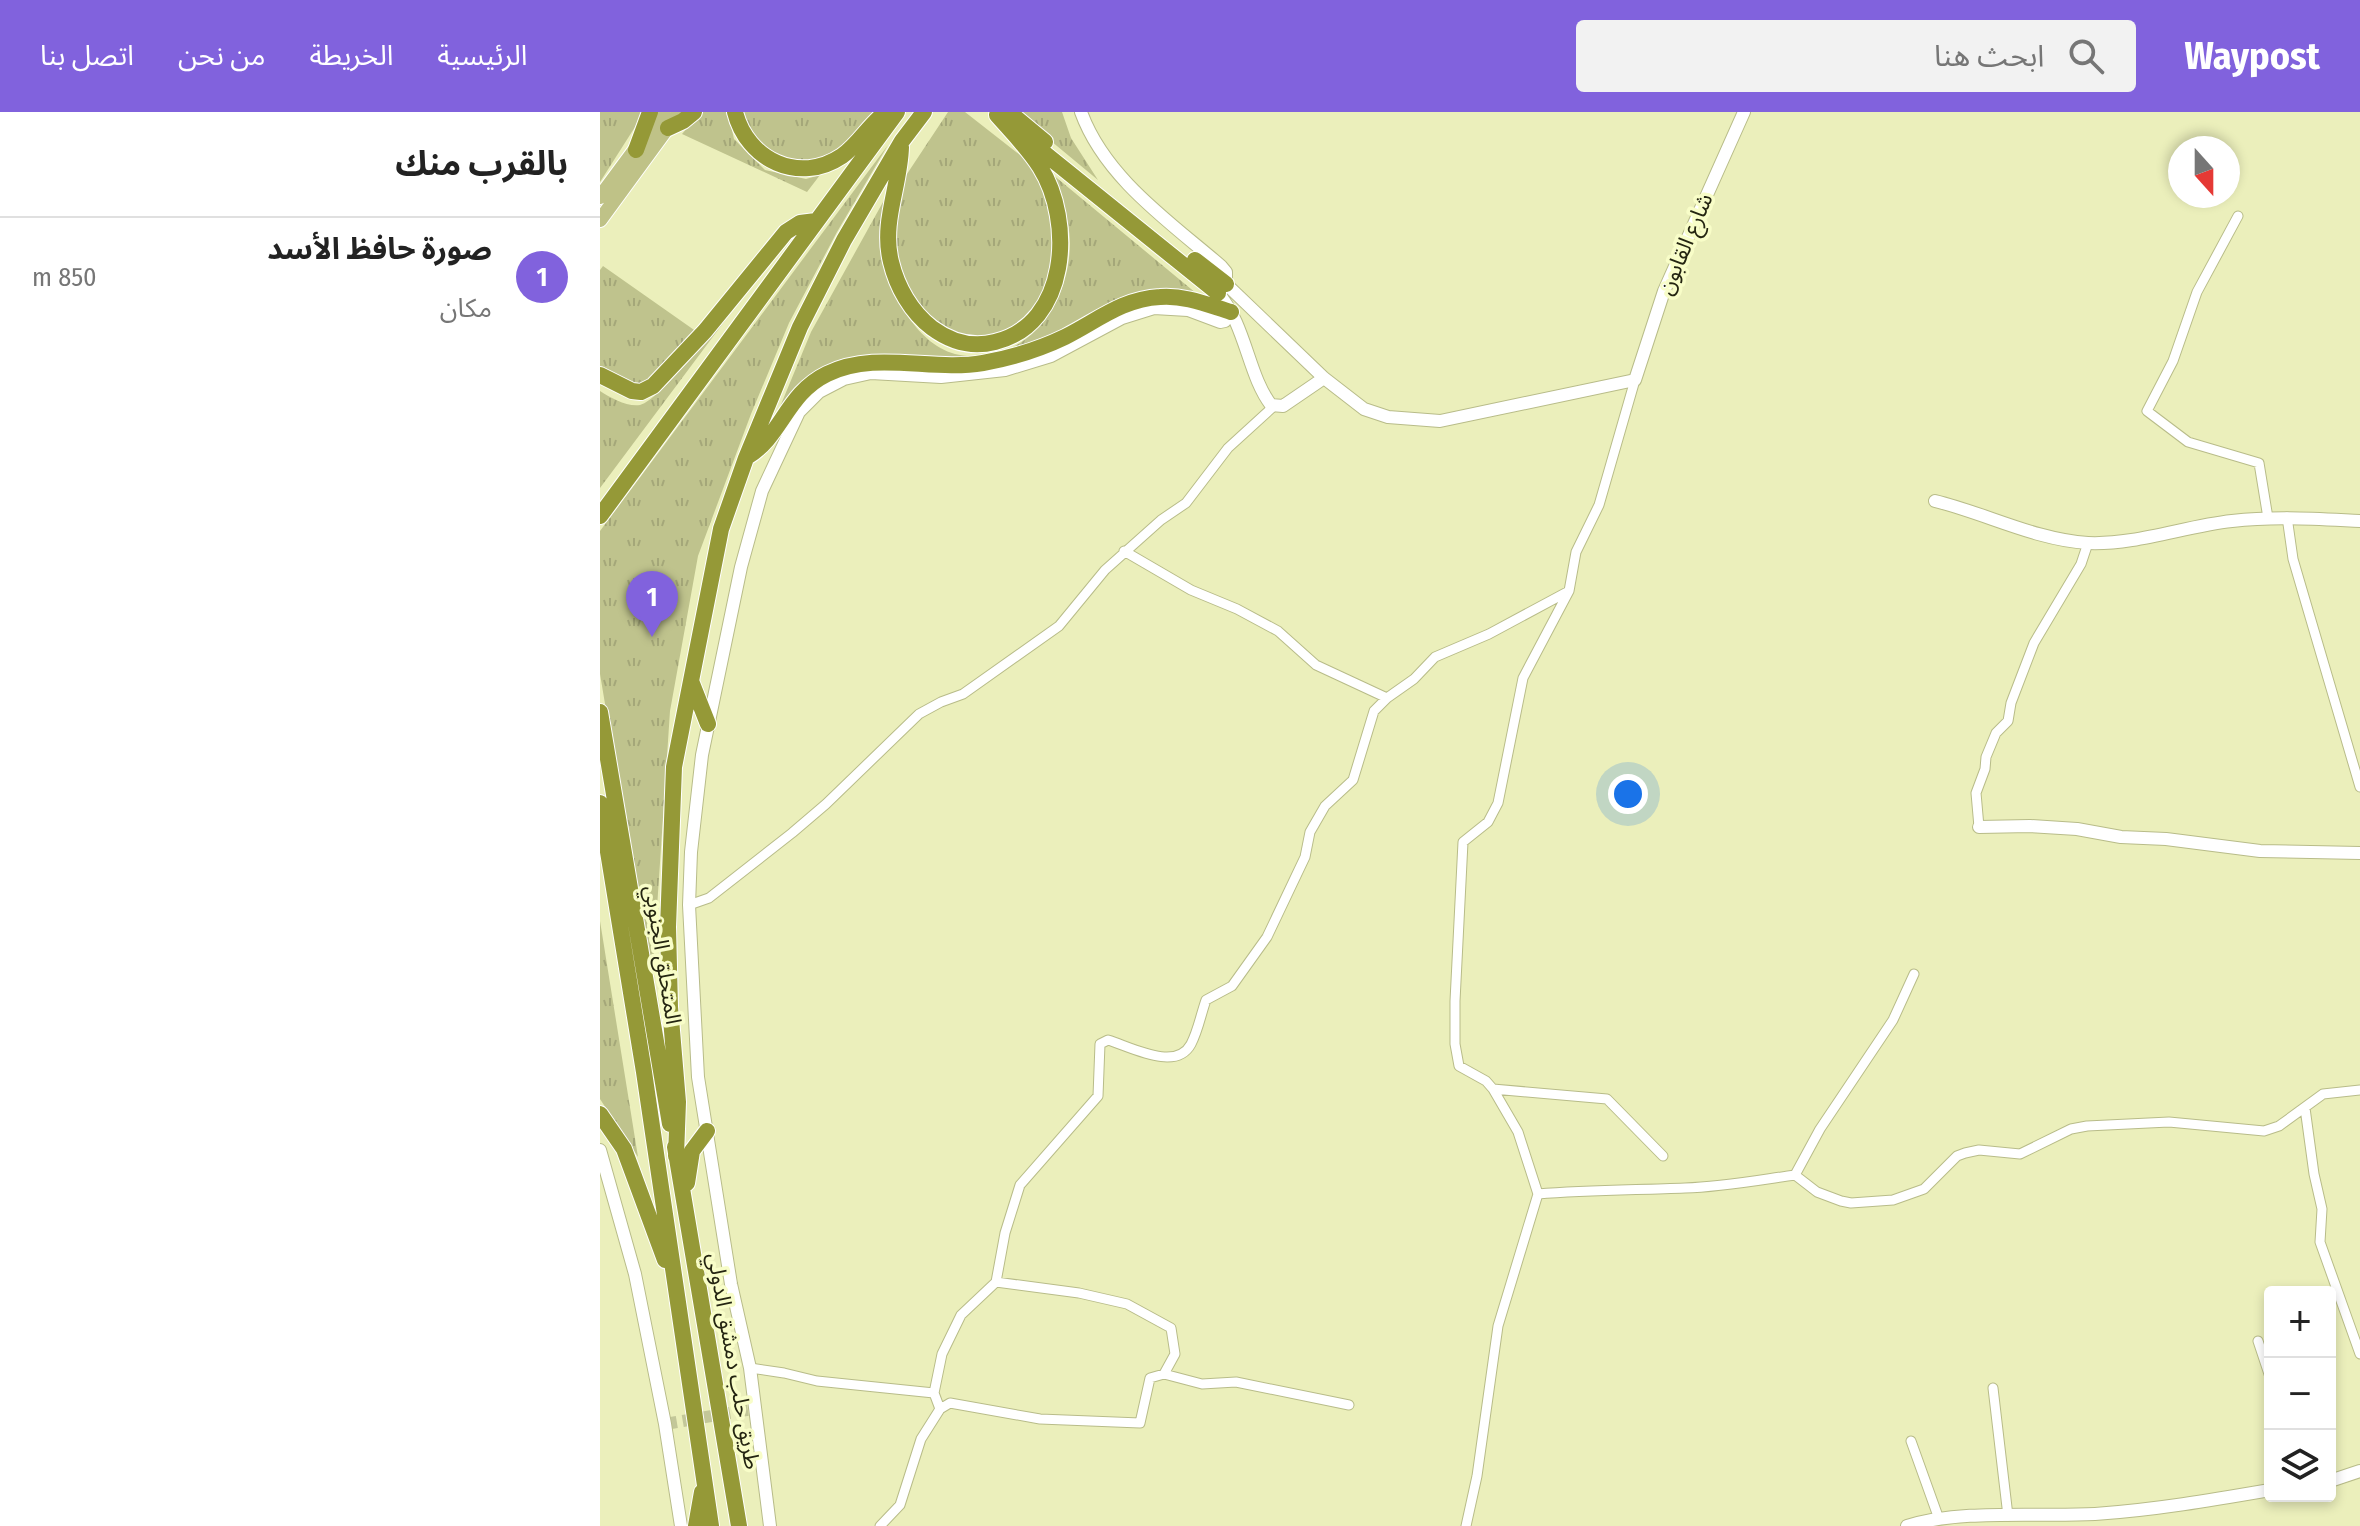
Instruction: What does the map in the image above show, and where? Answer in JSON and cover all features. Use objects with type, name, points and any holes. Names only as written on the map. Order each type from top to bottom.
[{"type":"highway","points":[[636,150],[659,117],[687,119],[694,112]]},
{"type":"highway","points":[[735,112],[751,146],[771,161],[795,168],[820,165],[841,156],[886,112]]},
{"type":"highway","points":[[605,510],[897,112]]},
{"type":"highway","points":[[676,1156],[678,1102],[670,1007],[669,913],[674,767],[721,529],[746,458],[819,290],[844,240],[902,141],[924,112]]},
{"type":"highway","points":[[902,141],[887,236],[891,262],[900,287],[915,312],[949,338],[976,345],[1001,341],[1023,329],[1043,307],[1056,276],[1061,241],[1056,203],[1049,184],[1031,153],[999,113]]},
{"type":"highway","points":[[999,113],[1222,288]]},
{"type":"highway","points":[[600,375],[632,391],[641,392],[653,386],[705,331],[786,232],[800,223],[816,221]]},
{"type":"highway","points":[[746,458],[770,437],[790,404],[801,393],[825,375],[849,366],[874,361],[949,366],[999,360],[1051,343],[1118,307],[1149,298],[1187,299],[1231,312]]},
{"type":"highway","points":[[691,681],[708,724]]},
{"type":"highway","name":"المتحلق الجنوبي","points":[[600,712],[686,1204]]},
{"type":"highway","name":"المتحلق الجنوبي","points":[[600,803],[675,1288]]},
{"type":"highway","points":[[600,1114],[624,1149],[675,1288]]},
{"type":"highway","points":[[686,1204],[692,1151],[707,1131]]},
{"type":"highway","name":"طريق حلب دمشق الدولي","points":[[686,1204],[739,1526]]},
{"type":"highway","name":"طريق حلب دمشق الدولي","points":[[675,1288],[711,1526]]},
{"type":"highway","points":[[696,1526],[704,1483]]},
{"type":"main road","points":[[600,220],[659,117],[679,112]]},
{"type":"main road","points":[[600,197],[636,150]]},
{"type":"street","points":[[1081,112],[1091,135],[1118,172],[1226,272],[1222,288],[1268,402],[1283,406],[1324,378]]},
{"type":"street","name":"شارع القابون","points":[[1635,380],[1664,291],[1744,112]]},
{"type":"street","points":[[2238,216],[2197,292],[2173,361],[2147,411],[2188,442],[2259,463],[2268,518]]},
{"type":"street","points":[[1222,288],[1254,311],[1324,378],[1364,409],[1388,417],[1440,421],[1635,380],[1599,505],[1576,552],[1569,591],[1523,678],[1498,803],[1488,822],[1463,842],[1455,1001],[1456,1056],[1459,1066],[1486,1081],[1493,1089],[1518,1132],[1538,1194],[1498,1326],[1477,1476],[1466,1526]]},
{"type":"street","points":[[770,1526],[750,1368],[731,1284],[698,1077],[689,905],[702,755],[741,567],[762,491],[791,424],[819,392],[844,379],[871,373],[949,377],[989,373],[1020,366],[1066,349],[1143,310],[1177,308],[1220,322],[1225,321],[1231,312]]},
{"type":"street","points":[[1241,332],[1251,328],[1254,311]]},
{"type":"street","points":[[689,905],[709,898],[803,823],[919,714],[963,694],[1059,626],[1124,551],[1186,503],[1228,448],[1274,406]]},
{"type":"street","points":[[1935,501],[2033,531],[2088,543],[2161,536],[2205,525],[2268,518],[2360,521]]},
{"type":"street","points":[[2287,517],[2293,559],[2360,787]]},
{"type":"street","points":[[2088,543],[2081,564],[2034,643],[2011,703],[2008,721],[1996,733],[1986,757],[1976,793],[1979,827],[2077,829],[2121,837],[2166,839],[2260,851],[2360,853]]},
{"type":"street","points":[[1124,551],[1191,590],[1237,609],[1278,631],[1316,665],[1387,698]]},
{"type":"street","points":[[940,1409],[934,1393],[942,1354],[961,1315],[996,1282],[1005,1233],[1020,1185],[1098,1096],[1100,1044],[1108,1040],[1168,1058],[1179,1056],[1190,1046],[1206,1000],[1232,986],[1267,937],[1305,857],[1310,832],[1325,806],[1353,780],[1374,711],[1414,679],[1435,657],[1489,634],[1569,591]]},
{"type":"street","points":[[1795,1175],[1820,1129],[1893,1020],[1914,974]]},
{"type":"street","points":[[1493,1089],[1607,1099],[1663,1156]]},
{"type":"street","points":[[1538,1194],[1689,1188],[1795,1175],[1817,1192],[1841,1201],[1863,1203],[1893,1200],[1924,1189],[1957,1156],[1972,1151],[2020,1154],[2071,1129],[2087,1126],[2169,1122],[2264,1131],[2279,1126],[2323,1094],[2360,1090]]},
{"type":"street","points":[[2305,1108],[2322,1209],[2320,1242],[2360,1354]]},
{"type":"street","points":[[600,1150],[635,1274],[665,1424],[681,1526]]},
{"type":"street","points":[[996,1282],[1079,1293],[1127,1304],[1171,1328],[1175,1354],[1164,1374]]},
{"type":"street","points":[[2258,1341],[2264,1359]]},
{"type":"street","points":[[750,1368],[817,1381],[934,1393]]},
{"type":"street","points":[[880,1526],[900,1505],[921,1439],[940,1409],[950,1403],[1040,1419],[1140,1423],[1150,1378],[1164,1374],[1202,1384],[1236,1382],[1349,1405]]},
{"type":"street","points":[[1993,1388],[2008,1516]]},
{"type":"street","points":[[1911,1441],[1939,1519]]},
{"type":"street","points":[[2336,1479],[2360,1471]]},
{"type":"street","points":[[1907,1526],[1939,1519],[2093,1514],[2160,1508],[2264,1491]]},
{"type":"green space","points":[[600,112],[642,112],[600,182]]},
{"type":"green space","points":[[701,112],[728,112],[734,139],[765,170],[806,179],[820,175],[807,192],[682,134]]},
{"type":"green space","points":[[741,112],[873,112],[842,154],[806,166],[771,160],[746,134]]},
{"type":"green space","points":[[948,112],[965,112],[1029,162],[1039,173],[1057,226],[1046,296],[999,342],[947,338],[906,291],[893,245],[905,177]]},
{"type":"green space","points":[[1016,112],[1062,112],[1071,138],[1098,180]]},
{"type":"green space","points":[[888,145],[789,323],[698,556],[670,711],[652,984],[600,674],[600,531]]},
{"type":"green space","points":[[1046,169],[1214,308],[1178,297],[988,363],[875,361],[777,414],[811,332],[888,193],[895,293],[902,308],[922,333],[949,352],[965,356],[995,353],[1014,346],[1030,335],[1055,304],[1068,265],[1068,224],[1063,205]]},
{"type":"green space","points":[[603,266],[697,332],[637,392],[600,374],[600,270]]},
{"type":"green space","points":[[753,283],[600,488],[600,391],[630,405],[640,405],[650,400],[680,370]]},
{"type":"green space","points":[[600,921],[638,1157],[600,1099]]},
{"type":"tunnel","points":[[665,1424],[753,1409]]},
{"type":"place","name":"صورة حافظ الأسد","points":[[652,637]]}]
